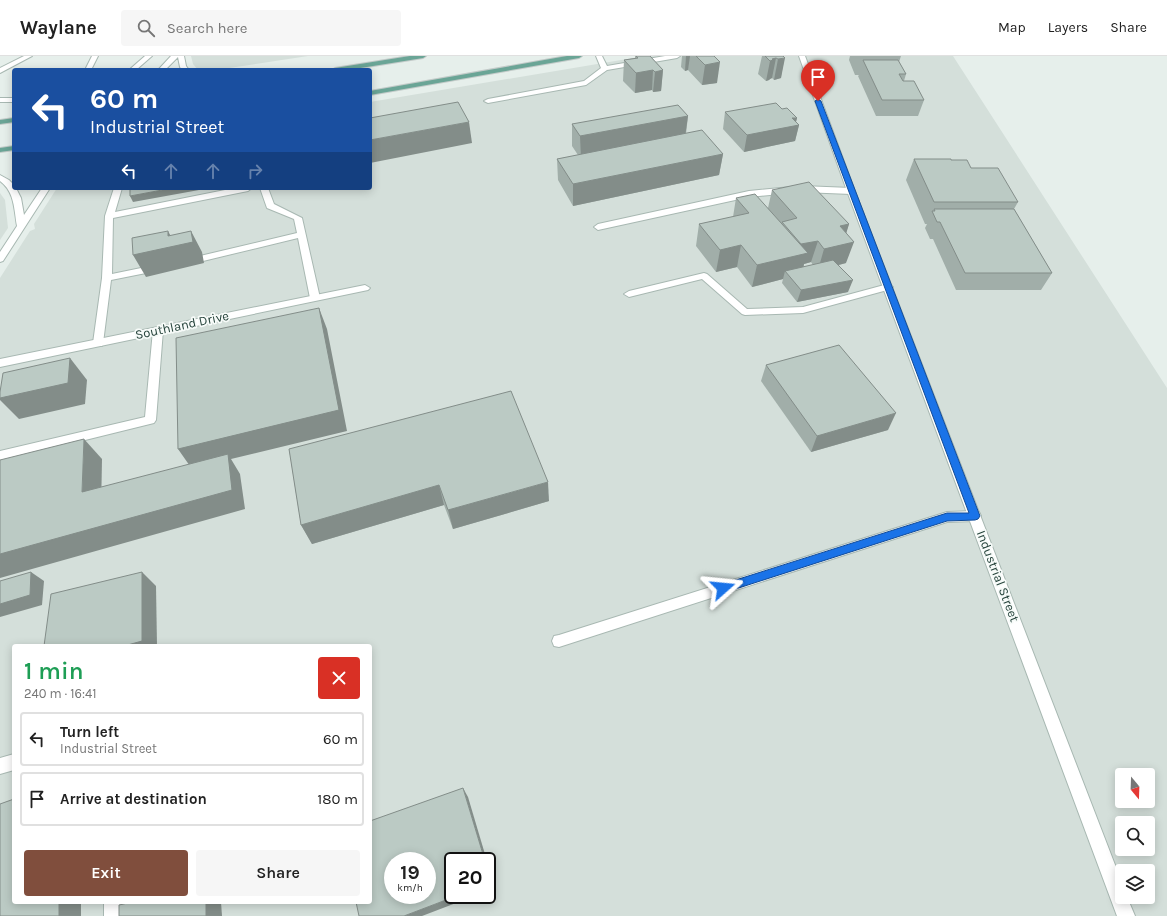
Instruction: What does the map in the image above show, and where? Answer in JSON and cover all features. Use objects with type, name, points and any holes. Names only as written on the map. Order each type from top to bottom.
[{"type":"main road","points":[[348,68],[423,56]]},
{"type":"main road","points":[[372,93],[579,56]]},
{"type":"main road","points":[[0,122],[12,120]]},
{"type":"main road","points":[[0,150],[12,148]]},
{"type":"street","points":[[0,71],[29,56]]},
{"type":"street","points":[[90,68],[94,62],[95,56]]},
{"type":"street","points":[[134,68],[149,56]]},
{"type":"street","points":[[163,68],[175,56]]},
{"type":"street","points":[[181,56],[184,68]]},
{"type":"street","points":[[599,56],[605,68]]},
{"type":"street","points":[[488,101],[586,83],[605,68],[677,56]]},
{"type":"street","name":"Industrial Street","points":[[802,56],[851,191],[1126,916]]},
{"type":"street","points":[[0,100],[12,100]]},
{"type":"street","points":[[0,177],[7,181],[12,188]]},
{"type":"street","points":[[598,227],[749,194],[802,189],[851,191]]},
{"type":"street","points":[[13,190],[17,196],[21,226]]},
{"type":"street","points":[[0,258],[45,190]]},
{"type":"street","points":[[98,343],[107,278],[109,216],[117,190]]},
{"type":"street","points":[[109,216],[163,201],[203,193],[230,190]]},
{"type":"street","points":[[265,190],[270,206],[298,218],[315,298]]},
{"type":"street","points":[[203,258],[302,234]]},
{"type":"street","points":[[107,278],[146,270]]},
{"type":"street","points":[[629,294],[704,276],[745,312],[803,310],[888,287]]},
{"type":"street","name":"Southland Drive","points":[[0,363],[365,288]]},
{"type":"street","points":[[0,456],[150,420],[158,330]]},
{"type":"street","points":[[559,641],[947,517],[975,516]]},
{"type":"street","points":[[0,766],[12,763]]},
{"type":"street","points":[[113,916],[114,904]]},
{"type":"shaded area","points":[[191,56],[308,56],[229,68],[196,68],[193,64]]},
{"type":"shaded area","points":[[645,56],[953,56],[1167,388],[1167,916],[0,916],[0,278],[30,231],[35,229],[34,224],[56,190],[372,190],[372,102]]},
{"type":"shaded area","points":[[0,193],[5,200],[8,228],[0,240]]},
{"type":"building","points":[[636,56],[650,56],[663,70],[636,73],[624,60],[638,58]]},
{"type":"building","points":[[696,56],[714,56],[720,62],[705,65]]},
{"type":"building","points":[[765,56],[783,56],[785,58],[776,58],[770,61]]},
{"type":"building","points":[[863,60],[898,60],[906,74],[899,74],[903,81],[914,81],[924,100],[882,100]]},
{"type":"building","points":[[458,102],[469,122],[372,140],[372,118]]},
{"type":"building","points":[[776,103],[782,109],[787,108],[797,118],[792,118],[799,125],[747,135],[725,112]]},
{"type":"building","points":[[678,105],[688,116],[580,136],[572,124]]},
{"type":"building","points":[[702,130],[723,154],[573,184],[557,159]]},
{"type":"building","points":[[914,159],[967,160],[971,168],[998,168],[1018,202],[934,202]]},
{"type":"building","points":[[809,182],[849,224],[840,226],[854,242],[824,249],[818,241],[801,244],[782,222],[797,218],[772,190]]},
{"type":"building","points":[[130,190],[162,190],[130,196]]},
{"type":"building","points":[[755,194],[808,253],[757,265],[741,245],[720,250],[699,224],[749,213],[736,198]]},
{"type":"building","points":[[934,209],[1014,209],[1052,273],[965,273],[940,222],[937,222],[932,211],[935,211]]},
{"type":"building","points":[[168,231],[168,236],[191,231],[193,242],[133,255],[132,238]]},
{"type":"building","points":[[833,260],[853,280],[801,290],[785,271]]},
{"type":"building","points":[[319,308],[339,410],[178,449],[176,338]]},
{"type":"building","points":[[839,345],[896,413],[817,436],[766,365]]},
{"type":"building","points":[[70,358],[68,383],[0,398],[3,373]]},
{"type":"building","points":[[511,391],[548,482],[448,510],[439,485],[301,525],[289,449]]},
{"type":"building","points":[[84,439],[82,492],[228,454],[232,490],[0,554],[0,460]]},
{"type":"building","points":[[31,572],[30,595],[0,604],[0,581]]},
{"type":"building","points":[[142,572],[142,641],[131,644],[44,644],[51,594]]},
{"type":"building","points":[[463,788],[482,852],[444,852],[444,901],[436,904],[436,852],[384,852],[384,904],[435,904],[404,916],[359,916],[356,904],[372,904],[372,820]]},
{"type":"building","points":[[12,800],[12,904],[59,904],[59,916],[0,916],[0,804]]},
{"type":"building","points":[[206,904],[206,916],[119,916],[119,905]]},
{"type":"route","points":[[723,588],[947,517],[975,516],[818,101]]}]
